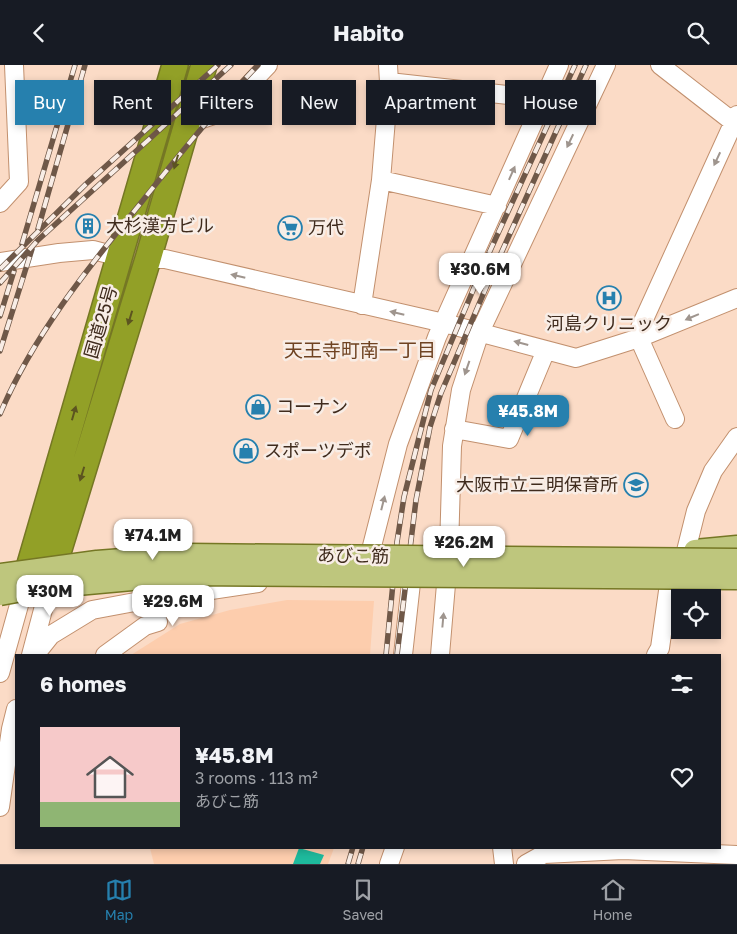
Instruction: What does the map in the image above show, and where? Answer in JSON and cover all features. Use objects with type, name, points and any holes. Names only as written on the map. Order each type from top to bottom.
[{"type":"highway","name":"国道25号","points":[[26,578],[175,65]]},
{"type":"highway","name":"国道25号","points":[[200,80],[204,65]]},
{"type":"highway","name":"国道25号","points":[[56,559],[148,259],[187,125]]},
{"type":"main road","points":[[449,549],[686,551],[737,547]]},
{"type":"main road","name":"あびこ筋","points":[[0,575],[97,562],[187,555],[737,560]]},
{"type":"main road","name":"あびこ筋","points":[[0,594],[33,588],[187,574],[737,578]]},
{"type":"main road","points":[[446,584],[528,587],[669,584],[737,589]]},
{"type":"street","points":[[0,203],[19,182],[14,65]]},
{"type":"street","points":[[254,80],[268,65]]},
{"type":"street","points":[[552,80],[559,65]]},
{"type":"street","points":[[440,654],[449,549],[454,429],[460,391],[480,332],[606,65]]},
{"type":"street","points":[[660,65],[736,121],[640,328],[639,338],[675,419]]},
{"type":"street","points":[[362,305],[381,180],[389,74],[505,93]]},
{"type":"street","points":[[371,550],[398,444],[444,323],[533,125]]},
{"type":"street","points":[[381,180],[497,206]]},
{"type":"street","points":[[0,262],[59,253],[93,251],[120,257]]},
{"type":"street","points":[[148,259],[165,259],[444,323],[576,358],[639,338],[737,298]]},
{"type":"street","points":[[454,429],[509,439],[546,350]]},
{"type":"street","points":[[657,654],[660,648],[669,584],[686,551],[696,511],[709,479],[737,437]]},
{"type":"street","points":[[31,654],[56,559],[41,527]]},
{"type":"street","points":[[0,673],[26,578],[56,559],[301,549],[449,549]]},
{"type":"street","points":[[56,559],[102,574],[246,584],[446,584]]},
{"type":"street","points":[[403,654],[411,583]]},
{"type":"street","points":[[36,654],[52,635],[92,611],[151,599],[246,584]]},
{"type":"street","points":[[106,654],[145,626],[158,621],[151,599]]},
{"type":"street","points":[[4,796],[11,729],[15,713]]},
{"type":"street","points":[[4,796],[15,776]]},
{"type":"street","points":[[388,864],[394,849]]},
{"type":"street","points":[[502,849],[504,864]]},
{"type":"street","points":[[526,864],[544,854],[623,850],[732,858]]},
{"type":"shaded area","points":[[187,65],[193,65],[189,80],[183,80]]},
{"type":"shaded area","points":[[181,86],[181,108],[151,217],[60,503],[145,215]]},
{"type":"shaded area","points":[[287,600],[374,601],[370,654],[133,654],[180,624],[230,610]]},
{"type":"shaded area","points":[[150,849],[334,849],[328,864],[154,864]]},
{"type":"water","points":[[299,849],[324,855],[320,864],[293,864]]},
{"type":"railway","points":[[22,244],[75,65]]},
{"type":"railway","points":[[38,229],[85,65]]},
{"type":"railway","points":[[0,269],[86,184],[218,65]]},
{"type":"railway","points":[[0,283],[38,240],[231,65]]},
{"type":"railway","points":[[0,414],[28,357],[81,278],[183,151],[258,65]]},
{"type":"railway","points":[[386,654],[397,542],[404,497],[431,390],[484,264],[575,65]]},
{"type":"railway","points":[[397,654],[416,500],[430,427],[441,393],[494,269],[586,65]]},
{"type":"railway","points":[[0,351],[32,249]]},
{"type":"railway","points":[[0,316],[14,271]]},
{"type":"railway","points":[[348,864],[352,849]]},
{"type":"railway","points":[[358,864],[362,849]]},
{"type":"place","name":"大杉漢方ビル","points":[[88,226]]},
{"type":"place","name":"万代","points":[[290,228]]},
{"type":"place","name":"河島クリニック","points":[[609,298]]},
{"type":"place","name":"コーナン","points":[[258,407]]},
{"type":"place","name":"スポーツデポ","points":[[246,451]]},
{"type":"place","name":"大阪市立三明保育所","points":[[636,485]]},
{"type":"district","name":"天王寺町南一丁目","points":[[360,350]]}]
